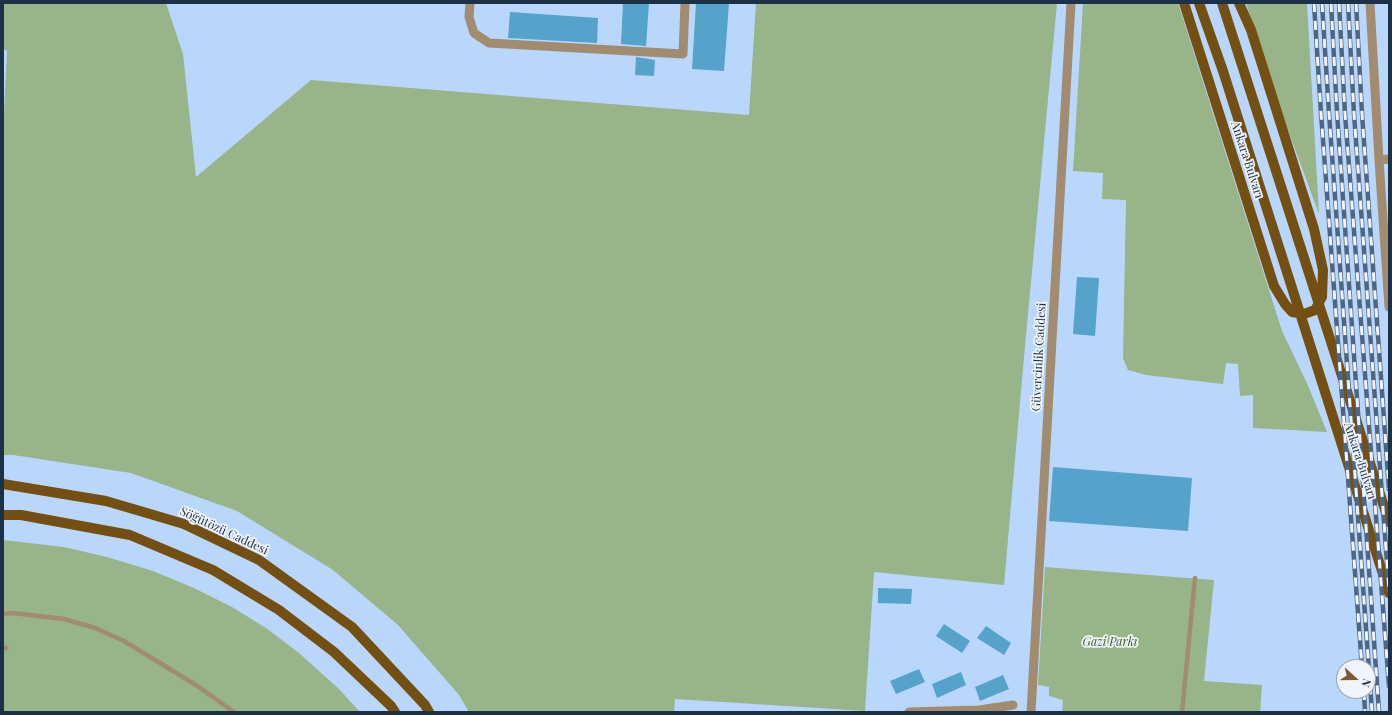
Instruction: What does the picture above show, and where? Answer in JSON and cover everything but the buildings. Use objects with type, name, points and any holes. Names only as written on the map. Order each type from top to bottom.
[{"type":"main road","name":"Ankara Bulvarı","points":[[1184,3],[1274,286],[1285,304],[1292,312],[1304,314],[1315,310],[1322,296],[1323,270],[1314,229],[1252,30],[1239,3]]},
{"type":"main road","name":"Ankara Bulvarı","points":[[1199,3],[1223,71],[1389,593]]},
{"type":"main road","name":"Ankara Bulvarı","points":[[1222,3],[1389,522]]},
{"type":"main road","name":"Söğütözü Caddesi","points":[[3,484],[106,501],[184,524],[259,560],[352,627],[425,705],[429,712]]},
{"type":"main road","points":[[3,515],[21,515],[130,535],[212,570],[279,610],[334,652],[391,706],[395,712]]},
{"type":"street","points":[[470,3],[469,16],[474,33],[489,43],[683,54],[685,3]]},
{"type":"street","name":"Güvercinlik Caddesi","points":[[1031,712],[1071,3]]},
{"type":"street","points":[[1370,3],[1378,160],[1389,307]]},
{"type":"street","points":[[1378,160],[1389,159]]},
{"type":"street","points":[[909,712],[979,710],[1013,705]]},
{"type":"lane","points":[[1182,712],[1195,578]]},
{"type":"lane","points":[[3,614],[13,613],[64,619],[95,628],[124,641],[196,685],[234,712]]},
{"type":"green space","points":[[3,3],[166,3],[183,54],[196,177],[311,80],[749,115],[756,3],[1057,3],[1004,585],[874,572],[865,711],[675,699],[674,712],[469,712],[459,695],[398,625],[333,570],[237,511],[131,473],[13,455],[3,455],[3,133],[7,51],[3,49]]},
{"type":"green space","points":[[1083,3],[1178,3],[1282,331],[1306,381],[1327,432],[1253,428],[1253,395],[1240,396],[1238,364],[1226,363],[1223,384],[1146,375],[1128,370],[1123,358],[1126,200],[1102,199],[1103,173],[1073,171]]},
{"type":"green space","points":[[1246,3],[1307,3],[1319,214],[1285,122]]},
{"type":"green space","points":[[3,540],[64,547],[107,557],[153,571],[194,588],[232,607],[266,628],[299,653],[339,689],[360,712],[3,712]]},
{"type":"green space","name":"Gazi Parkı","points":[[1045,567],[1214,580],[1204,681],[1262,685],[1260,712],[1062,712],[1063,700],[1049,696],[1049,687],[1038,685]]},
{"type":"railway","points":[[1314,3],[1361,659]]},
{"type":"railway","points":[[1322,3],[1372,712]]},
{"type":"railway","points":[[1331,3],[1337,113],[1379,712]]},
{"type":"railway","points":[[1339,3],[1345,114],[1389,686]]},
{"type":"railway","points":[[1348,3],[1354,114],[1389,590]]},
{"type":"railway","points":[[1356,3],[1362,114],[1389,489]]},
{"type":"railway","points":[[1364,699],[1365,712]]}]
